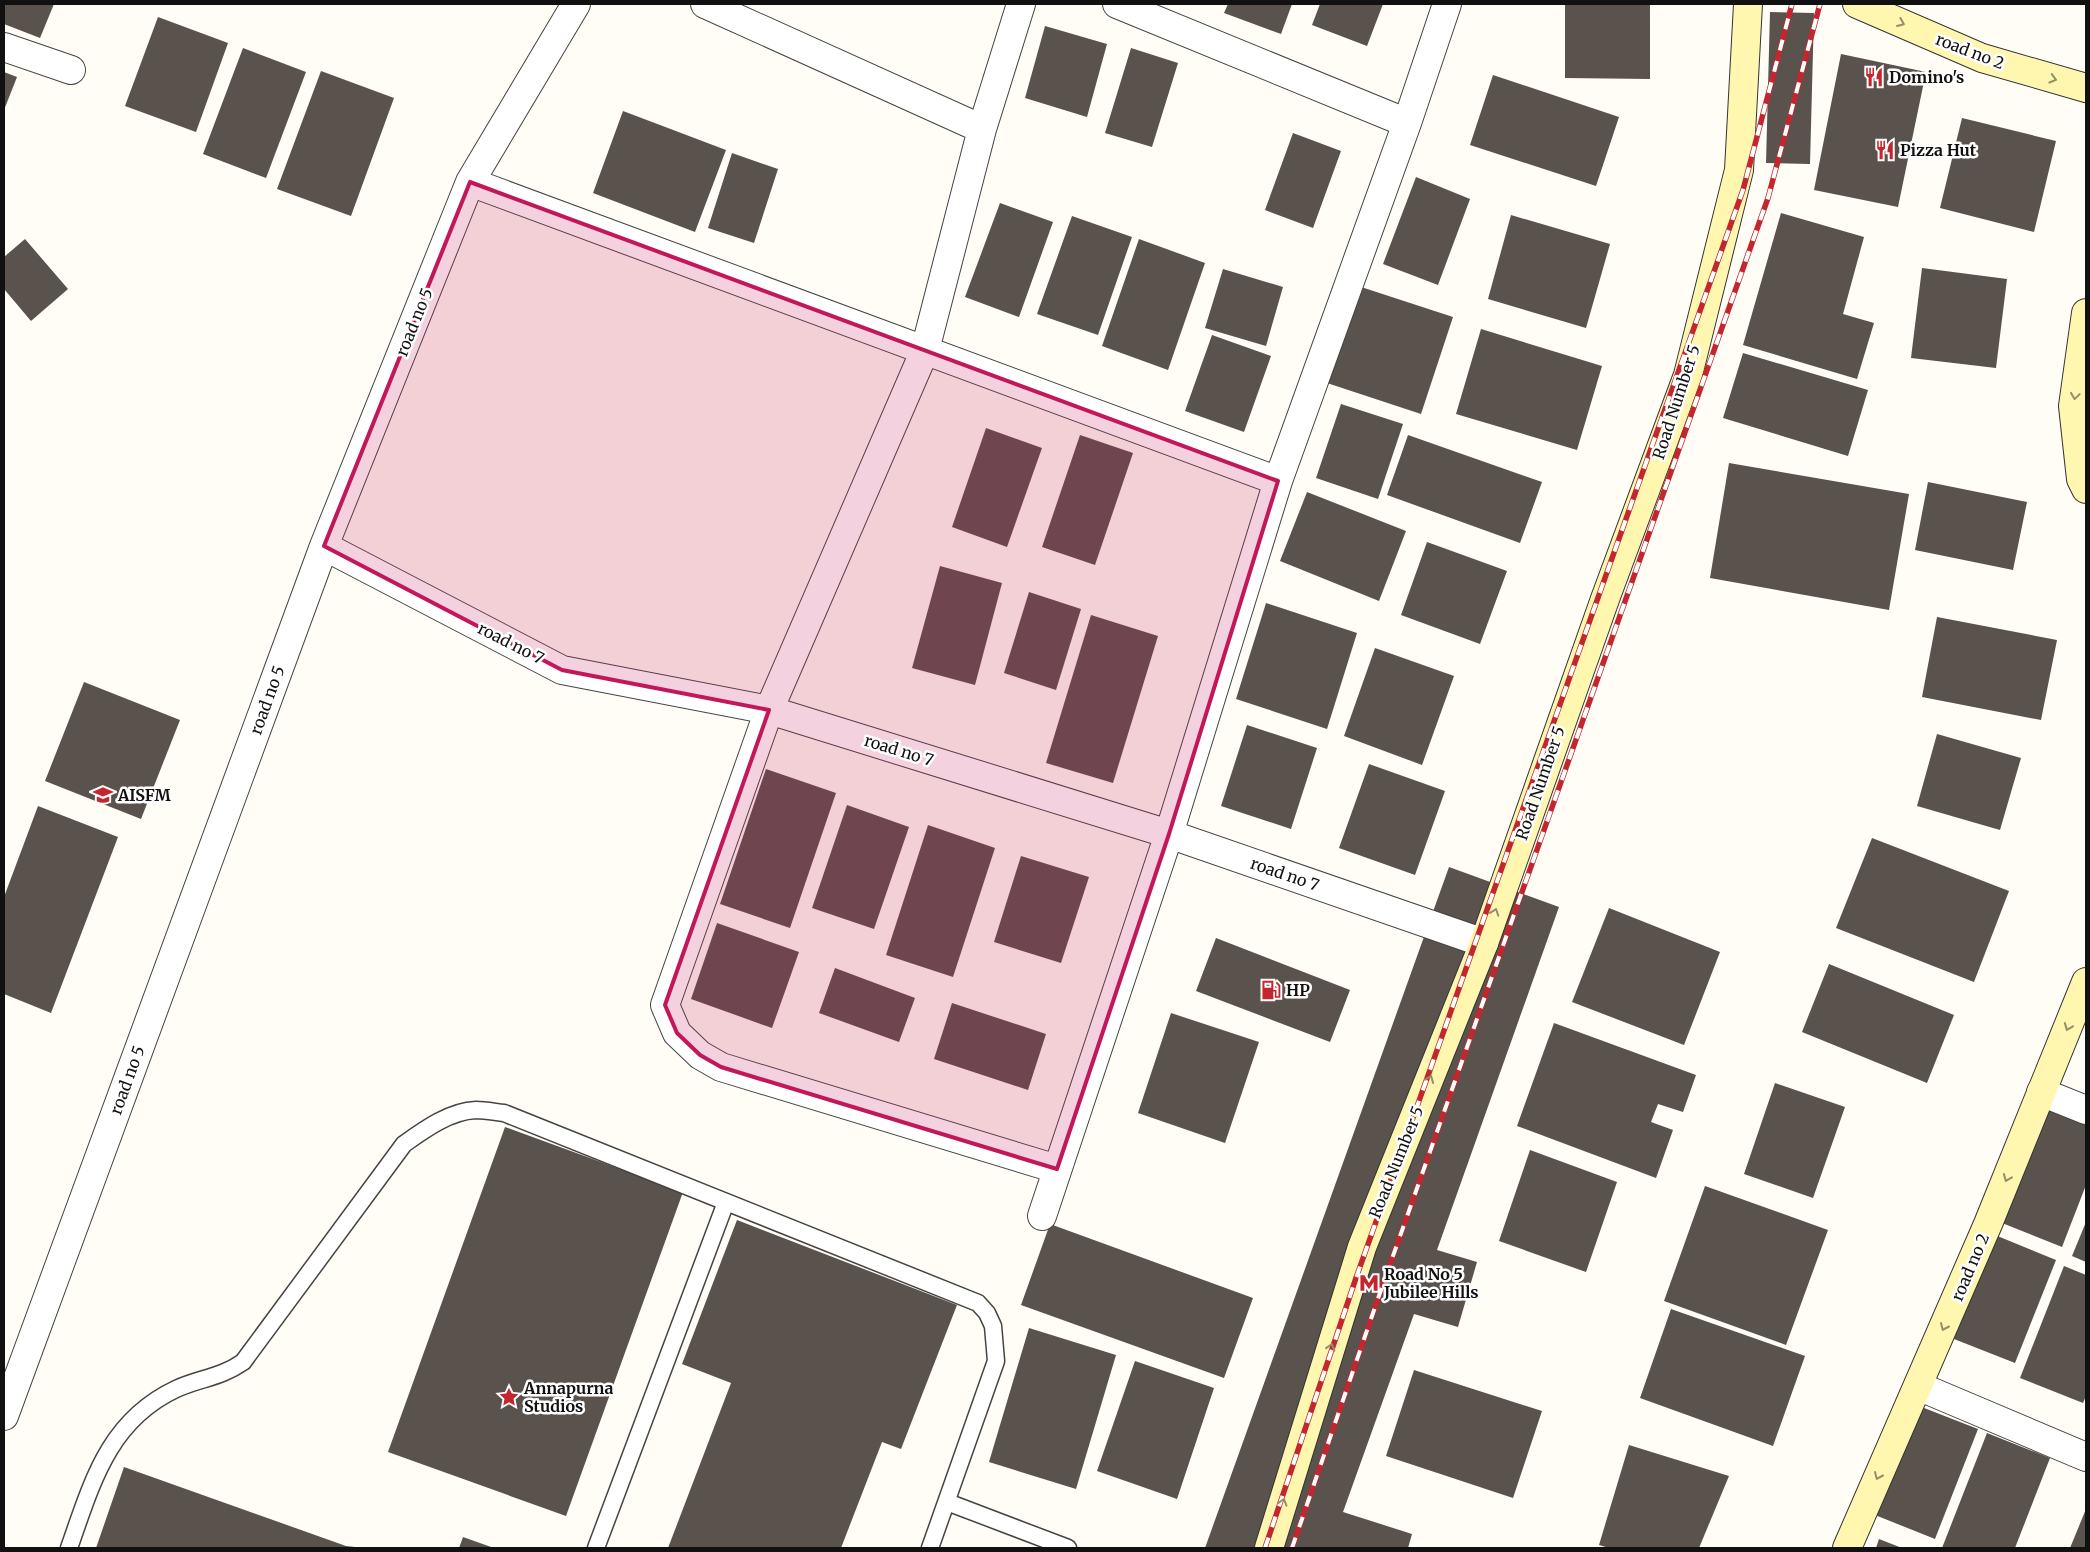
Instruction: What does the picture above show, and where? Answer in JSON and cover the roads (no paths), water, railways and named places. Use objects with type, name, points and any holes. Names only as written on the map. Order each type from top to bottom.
[{"type":"main road","name":"Road Number 5","points":[[1269,1548],[1362,1247],[1484,943],[1605,598],[1688,375],[1739,170],[1748,4]]},
{"type":"main road","name":"road no 2","points":[[1856,4],[1982,58],[2086,88]]},
{"type":"main road","points":[[2086,313],[2073,406],[2081,479],[2086,489]]},
{"type":"main road","name":"road no 2","points":[[1846,1548],[1988,1224],[2086,982]]},
{"type":"street","name":"road no 5","points":[[4,1416],[324,546],[470,182],[576,4]]},
{"type":"street","points":[[705,4],[982,129]]},
{"type":"street","points":[[1021,4],[982,129],[925,350],[769,710],[665,1006],[677,1033],[700,1055],[721,1067],[1057,1169]]},
{"type":"street","points":[[1118,4],[1407,123]]},
{"type":"street","points":[[1042,1216],[1169,834],[1278,481],[1407,123],[1447,4]]},
{"type":"street","points":[[4,47],[71,70]]},
{"type":"street","points":[[470,182],[1278,481]]},
{"type":"street","name":"road no 7","points":[[324,546],[562,670],[769,710],[1169,834],[1484,943]]},
{"type":"street","points":[[2041,1092],[2086,1110]]},
{"type":"street","points":[[1918,1386],[2086,1457]]},
{"type":"lane","points":[[69,1548],[95,1474],[118,1434],[139,1412],[176,1389],[226,1373],[243,1362],[404,1144],[427,1128],[451,1116],[476,1110],[504,1113],[978,1303],[987,1312],[993,1326],[996,1361],[930,1548]]},
{"type":"lane","points":[[596,1548],[726,1202]]},
{"type":"lane","points":[[947,1502],[1068,1548]]},
{"type":"railway","points":[[1265,1548],[1356,1278],[1743,190],[1792,4]]},
{"type":"railway","points":[[1292,1548],[1382,1287],[1768,198],[1820,4]]},
{"type":"place","name":"Domino's","points":[[1874,77]]},
{"type":"place","name":"Pizza Hut","points":[[1885,150]]},
{"type":"place","name":"AISFM","points":[[103,795]]},
{"type":"place","name":"HP","points":[[1271,990]]},
{"type":"place","name":"Road No 5 Jubilee Hills","points":[[1369,1283]]},
{"type":"place","name":"Annapurna Studios","points":[[509,1397]]}]
